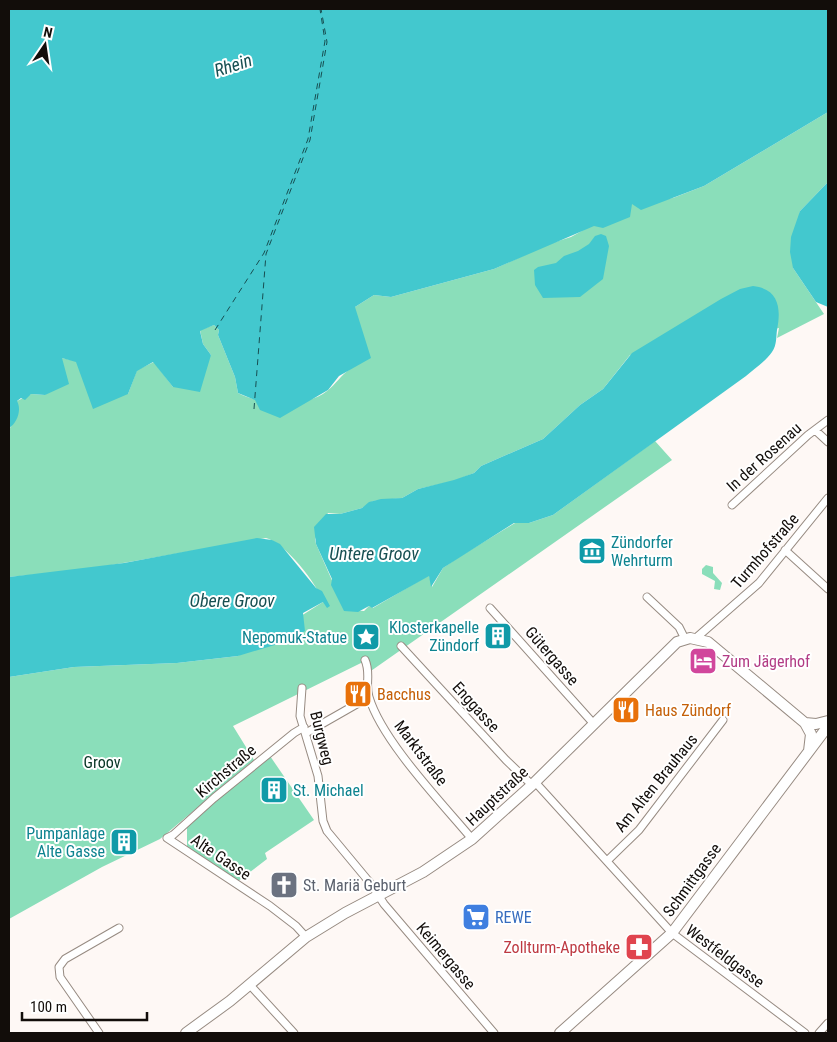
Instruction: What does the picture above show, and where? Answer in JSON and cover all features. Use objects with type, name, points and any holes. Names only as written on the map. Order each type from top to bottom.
[{"type":"main road","name":"Hauptstraße","points":[[186,1033],[211,1016],[306,937],[378,895],[423,872],[472,839],[533,784],[670,648],[690,638]]},
{"type":"main road","points":[[690,638],[714,647],[805,723],[811,734],[810,751]]},
{"type":"main road","points":[[805,723],[816,724],[828,721]]},
{"type":"main road","name":"Schmittgasse","points":[[560,1033],[672,933],[828,726]]},
{"type":"street","name":"In der Rosenau","points":[[732,505],[828,420]]},
{"type":"street","name":"In der Rosenau","points":[[815,430],[828,442]]},
{"type":"street","name":"Turmhofstraße","points":[[690,638],[759,583],[828,498]]},
{"type":"street","points":[[785,550],[828,589]]},
{"type":"street","points":[[647,597],[690,638]]},
{"type":"street","name":"Gütergasse","points":[[490,608],[594,723]]},
{"type":"street","name":"Enggasse","points":[[402,646],[506,760],[533,784]]},
{"type":"street","name":"Marktstraße","points":[[365,660],[369,674],[369,697],[384,728],[403,756],[472,839]]},
{"type":"street","name":"Burgweg","points":[[302,688],[300,716],[318,776],[325,826],[378,895]]},
{"type":"street","name":"Kirchstraße","points":[[167,838],[173,835],[214,798],[275,748],[305,730],[369,697]]},
{"type":"street","name":"Am Alten Brauhaus","points":[[607,861],[639,830],[724,720]]},
{"type":"street","name":"Westfeldgasse","points":[[533,784],[570,821],[672,933],[805,1033]]},
{"type":"street","name":"Alte Gasse","points":[[167,838],[270,906],[296,926],[306,937]]},
{"type":"street","name":"Keimergasse","points":[[378,895],[494,1033]]},
{"type":"street","points":[[99,1033],[60,977],[59,967],[65,960],[119,928]]},
{"type":"street","points":[[249,984],[294,1033]]},
{"type":"street","points":[[819,1033],[828,1023]]},
{"type":"green space","name":"Groov","points":[[828,112],[828,182],[800,211],[793,268],[824,314],[777,338],[779,328],[630,355],[603,389],[580,405],[543,439],[481,466],[474,473],[454,481],[418,489],[402,498],[373,501],[362,508],[340,514],[328,513],[315,539],[316,544],[345,610],[364,611],[369,606],[373,608],[429,575],[432,587],[443,568],[459,557],[515,523],[529,523],[553,515],[655,441],[672,460],[368,673],[363,662],[233,726],[254,760],[160,839],[102,867],[9,919],[9,677],[74,667],[177,663],[238,656],[323,602],[314,585],[291,555],[274,541],[266,538],[83,570],[9,577],[9,428],[11,427],[17,401],[31,394],[45,395],[62,358],[76,361],[128,394],[137,370],[154,362],[173,387],[211,355],[203,344],[200,330],[214,325],[219,330],[218,335],[235,377],[238,393],[271,402],[283,403],[307,400],[327,391],[350,369],[355,307],[374,295],[391,297],[494,269],[549,244],[571,237],[632,203],[673,198],[704,186]]},
{"type":"green space","points":[[706,565],[713,567],[713,573],[722,583],[720,590],[714,589],[715,581],[702,574],[702,569]]},
{"type":"green space","points":[[270,756],[314,820],[265,853],[267,859],[237,882],[187,849],[187,825]]},
{"type":"water","name":"Rhein","points":[[9,9],[828,9],[828,112],[704,186],[641,210],[632,204],[630,217],[603,228],[594,226],[494,269],[391,297],[374,295],[355,307],[371,358],[339,376],[328,390],[280,418],[260,410],[255,400],[238,393],[235,377],[218,335],[219,330],[214,325],[200,331],[203,344],[211,355],[200,392],[173,387],[153,362],[137,371],[128,394],[93,409],[76,362],[62,358],[69,384],[45,395],[31,394],[25,400],[21,398],[17,401],[19,408],[18,416],[9,428]]},
{"type":"water","points":[[828,182],[828,307],[816,302],[793,268],[790,252],[791,237],[800,211]]},
{"type":"water","points":[[601,234],[606,236],[609,246],[603,279],[580,297],[543,298],[535,285],[534,270],[538,267],[556,263],[564,256],[578,251],[589,244],[595,236]]},
{"type":"water","name":"Untere Groov","points":[[753,286],[769,291],[774,296],[779,315],[774,349],[763,362],[746,376],[553,515],[529,523],[514,523],[443,568],[431,587],[429,576],[372,608],[369,606],[358,612],[344,611],[331,585],[332,579],[316,544],[314,527],[326,514],[340,514],[362,508],[369,502],[381,499],[402,498],[418,489],[474,473],[481,466],[543,439],[580,405],[603,389],[632,353],[721,299],[740,289]]},
{"type":"water","name":"Obere Groov","points":[[257,538],[272,540],[280,544],[316,588],[322,591],[330,606],[327,608],[323,602],[303,613],[305,631],[288,641],[238,656],[177,663],[74,667],[9,677],[9,577],[124,563]]},
{"type":"ferry route","points":[[215,330],[264,253],[308,139],[325,41],[320,9]]},
{"type":"ferry route","points":[[254,409],[266,254],[310,140],[327,42],[321,9]]},
{"type":"place","name":"Zündorfer Wehrturm","points":[[592,551]]},
{"type":"place","name":"Klosterkapelle Zündorf","points":[[498,636]]},
{"type":"place","name":"Nepomuk-Statue","points":[[366,637]]},
{"type":"place","name":"Zum Jägerhof","points":[[703,661]]},
{"type":"place","name":"Bacchus","points":[[358,694]]},
{"type":"place","name":"Haus Zündorf","points":[[626,710]]},
{"type":"place","name":"St. Michael","points":[[274,790]]},
{"type":"place","name":"Pumpanlage Alte Gasse","points":[[124,842]]},
{"type":"place","name":"St. Mariä Geburt","points":[[284,885]]},
{"type":"place","name":"REWE","points":[[476,917]]},
{"type":"place","name":"Zollturm-Apotheke","points":[[639,947]]}]
